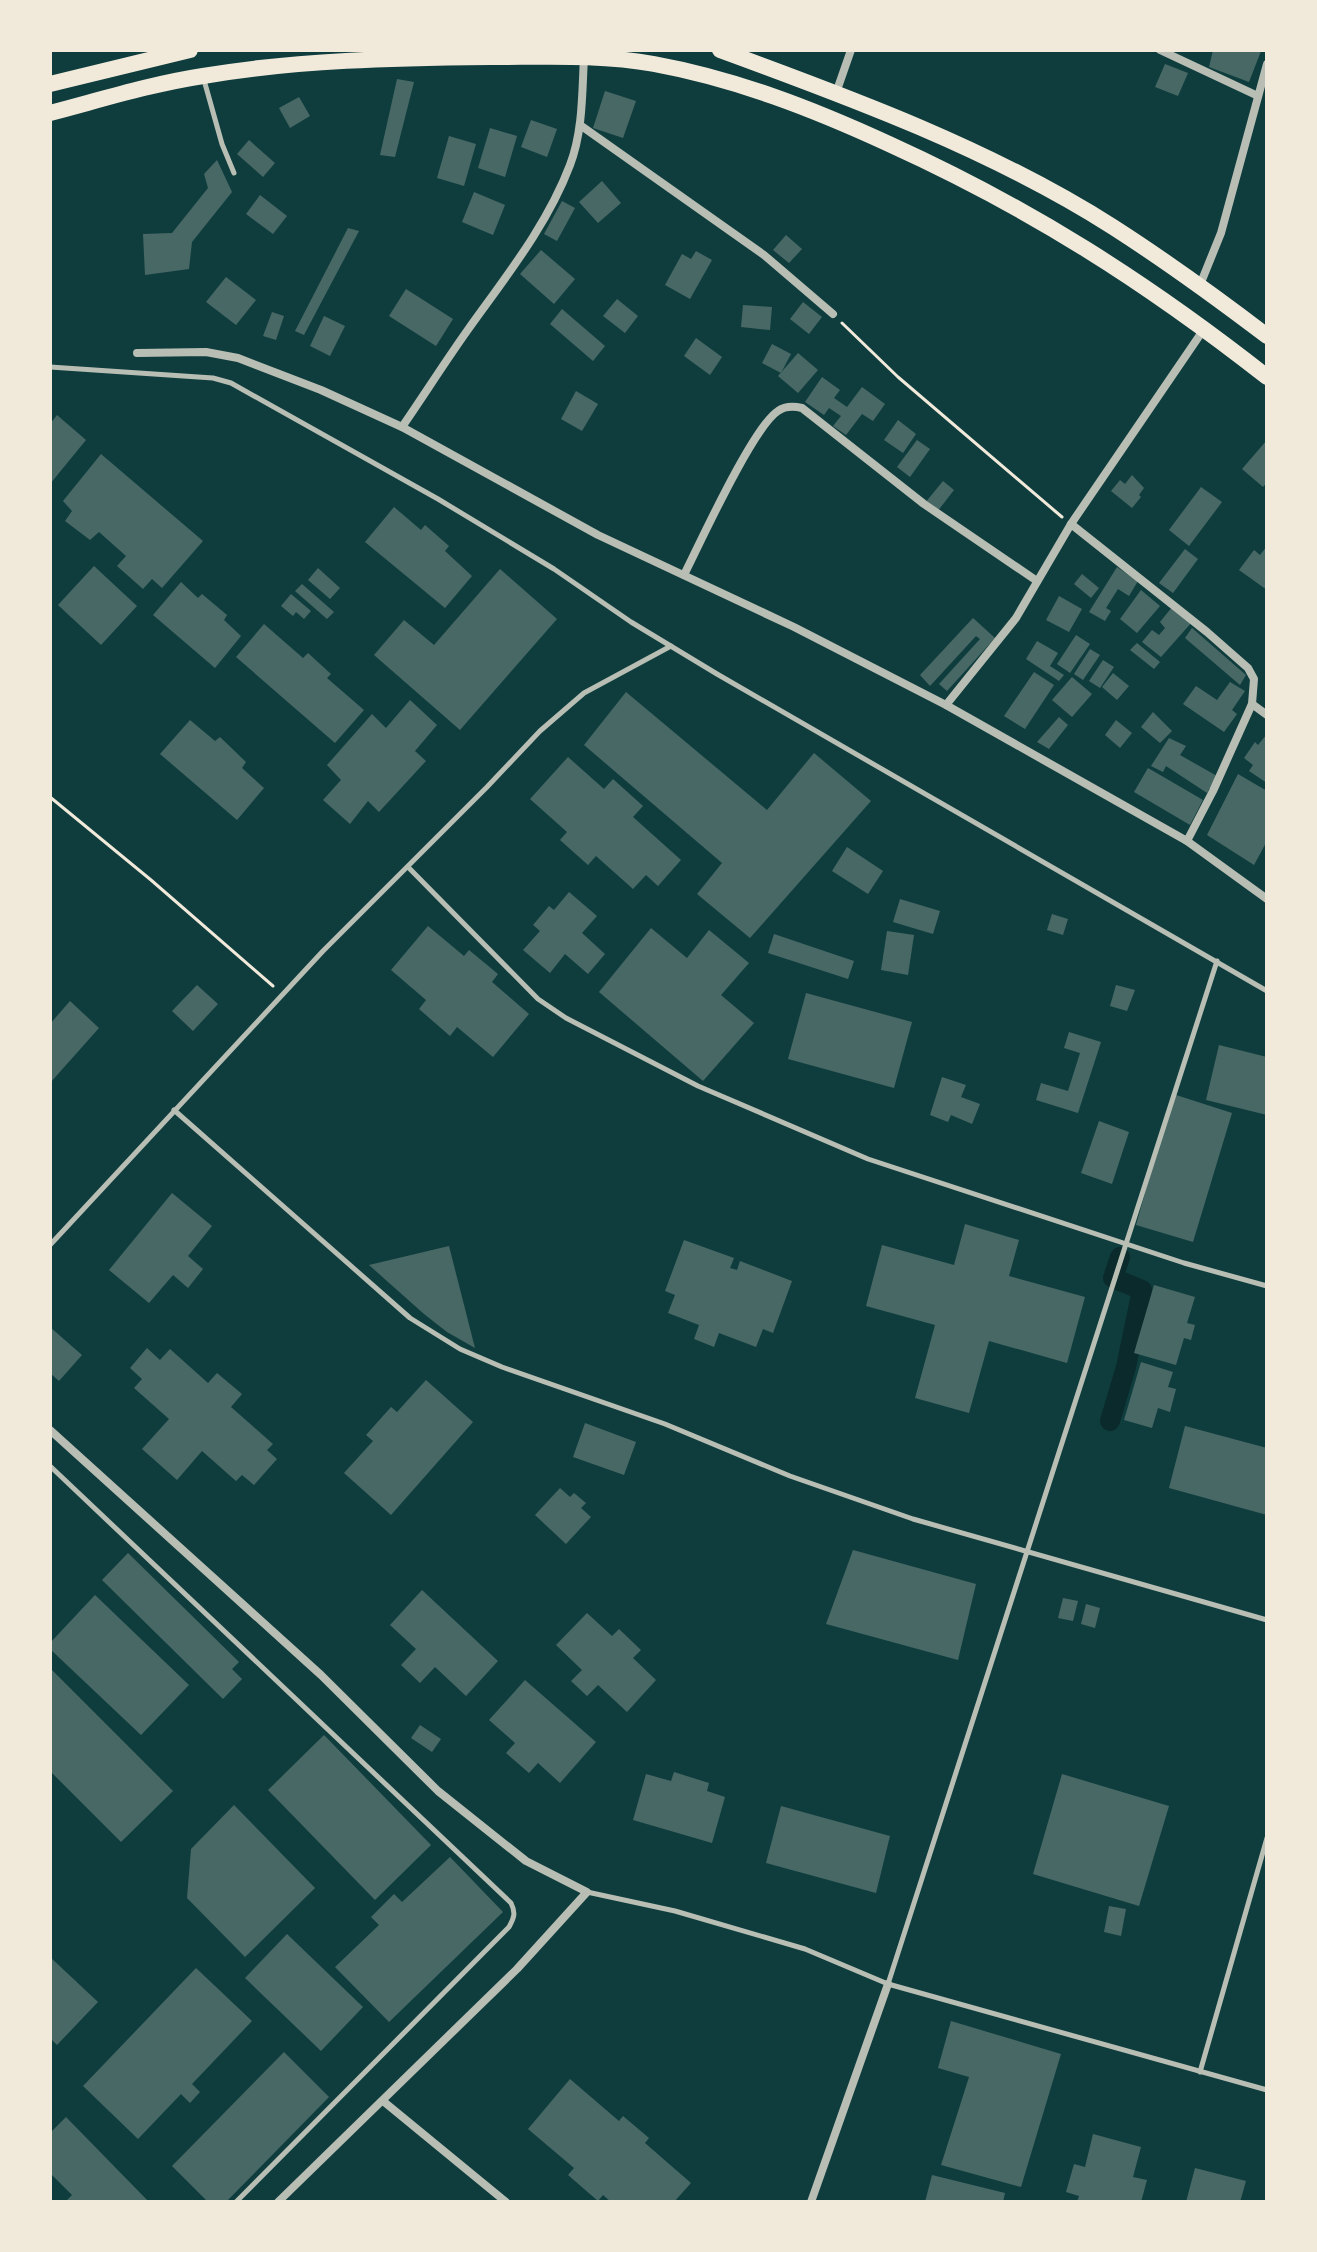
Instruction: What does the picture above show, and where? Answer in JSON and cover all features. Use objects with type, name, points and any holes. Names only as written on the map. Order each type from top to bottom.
[{"type":"highway","points":[[50,84],[190,50]]},
{"type":"highway","points":[[720,50],[836,93],[980,155],[1049,190],[1112,226],[1200,285],[1267,336]]},
{"type":"highway","points":[[50,113],[141,88],[203,76],[309,64],[585,56],[651,63],[711,76],[842,122],[961,177],[1056,228],[1205,328],[1267,377]]},
{"type":"highway","points":[[135,64],[141,88]]},
{"type":"street","points":[[836,93],[851,50]]},
{"type":"street","points":[[1160,50],[1258,96]]},
{"type":"street","points":[[402,427],[519,259],[549,207],[569,166],[580,125],[585,56]]},
{"type":"street","points":[[1200,285],[1221,233],[1267,64]]},
{"type":"street","points":[[580,125],[764,255],[833,314]]},
{"type":"street","points":[[946,705],[1016,618],[1071,524],[1205,328]]},
{"type":"street","points":[[137,353],[206,352],[238,358],[309,385],[402,427],[598,535],[794,627],[946,705],[1187,841],[1267,899]]},
{"type":"street","points":[[684,575],[761,429],[780,409],[791,406],[802,408],[924,504],[1037,581]]},
{"type":"street","points":[[1071,524],[1207,632],[1248,668],[1254,679],[1252,704],[1187,841]]},
{"type":"street","points":[[1252,704],[1267,715]]},
{"type":"street","points":[[50,1430],[321,1675],[438,1791],[526,1861],[587,1892],[517,1969],[278,2202]]},
{"type":"street","points":[[811,2202],[888,1984]]},
{"type":"street","points":[[383,2101],[506,2202]]},
{"type":"lane","points":[[203,76],[222,144],[234,173]]},
{"type":"lane","points":[[50,367],[213,378],[231,383],[438,499],[554,569],[631,622],[1267,991]]},
{"type":"lane","points":[[50,1245],[282,994],[540,731],[584,693],[672,646]]},
{"type":"lane","points":[[408,867],[538,999],[566,1018],[698,1086],[868,1159],[1184,1263],[1267,1286]]},
{"type":"lane","points":[[888,1984],[1217,961]]},
{"type":"lane","points":[[174,1110],[410,1318],[460,1349],[913,1519],[1267,1620]]},
{"type":"lane","points":[[50,1466],[514,1909],[509,1927],[236,2202]]},
{"type":"lane","points":[[1200,2072],[1267,1838]]},
{"type":"lane","points":[[587,1892],[675,1911],[805,1949],[888,1984],[1267,2090]]},
{"type":"path","points":[[833,314],[898,377],[1071,524]]},
{"type":"path","points":[[50,797],[282,994]]},
{"type":"building","points":[[1213,50],[1261,51],[1249,82],[1209,67]]},
{"type":"building","points":[[1165,64],[1188,73],[1178,96],[1155,87]]},
{"type":"building","points":[[397,79],[414,82],[395,157],[380,155]]},
{"type":"building","points":[[605,91],[636,101],[623,138],[593,128]]},
{"type":"building","points":[[299,97],[310,116],[290,128],[279,108]]},
{"type":"building","points":[[531,120],[557,129],[547,157],[521,147]]},
{"type":"building","points":[[490,128],[517,136],[505,177],[478,168]]},
{"type":"building","points":[[449,136],[476,144],[464,186],[437,178]]},
{"type":"building","points":[[249,140],[275,163],[263,177],[237,154]]},
{"type":"building","points":[[217,160],[232,192],[192,242],[189,269],[145,275],[143,234],[172,233],[208,188],[204,174]]},
{"type":"building","points":[[602,181],[621,203],[598,223],[579,202]]},
{"type":"building","points":[[474,192],[505,205],[493,235],[462,222]]},
{"type":"building","points":[[260,195],[287,216],[273,234],[246,214]]},
{"type":"building","points":[[562,201],[575,208],[557,241],[544,234]]},
{"type":"building","points":[[348,228],[359,231],[304,335],[295,331]]},
{"type":"building","points":[[786,235],[802,249],[789,263],[773,250]]},
{"type":"building","points":[[541,250],[575,279],[554,304],[520,274]]},
{"type":"building","points":[[696,251],[712,260],[690,299],[665,285],[682,254],[691,259]]},
{"type":"building","points":[[226,277],[256,300],[236,325],[206,302]]},
{"type":"building","points":[[406,289],[453,319],[436,346],[389,316]]},
{"type":"building","points":[[617,299],[638,316],[625,333],[603,316]]},
{"type":"building","points":[[803,302],[822,317],[809,334],[790,319]]},
{"type":"building","points":[[743,305],[772,307],[770,330],[741,327]]},
{"type":"building","points":[[562,309],[605,346],[593,361],[550,324]]},
{"type":"building","points":[[272,312],[284,316],[276,340],[263,336]]},
{"type":"building","points":[[324,316],[345,326],[330,356],[310,346]]},
{"type":"building","points":[[696,338],[722,357],[710,375],[684,356]]},
{"type":"building","points":[[772,344],[791,354],[781,373],[762,363]]},
{"type":"building","points":[[798,353],[818,370],[798,393],[778,376]]},
{"type":"building","points":[[822,377],[840,390],[834,398],[847,407],[862,387],[885,404],[873,421],[862,414],[846,435],[833,426],[841,416],[829,408],[824,415],[805,402]]},
{"type":"building","points":[[576,391],[598,404],[582,431],[561,419]]},
{"type":"building","points":[[57,415],[86,440],[50,484],[50,424]]},
{"type":"building","points":[[898,420],[916,434],[903,453],[884,440]]},
{"type":"building","points":[[917,440],[930,449],[910,477],[897,467]]},
{"type":"building","points":[[1267,440],[1267,482],[1263,487],[1242,469]]},
{"type":"building","points":[[101,454],[203,541],[162,588],[152,579],[143,589],[117,566],[126,556],[99,532],[90,540],[65,521],[72,511],[63,501]]},
{"type":"building","points":[[1132,475],[1144,488],[1132,508],[1111,491],[1120,480],[1125,484]]},
{"type":"building","points":[[943,481],[954,490],[937,512],[925,503]]},
{"type":"building","points":[[1201,487],[1222,502],[1189,546],[1169,530]]},
{"type":"building","points":[[394,507],[421,530],[425,525],[449,546],[445,551],[472,576],[445,608],[365,542]]},
{"type":"building","points":[[1267,546],[1267,590],[1239,570],[1254,550],[1260,555]]},
{"type":"building","points":[[1185,549],[1198,559],[1173,593],[1159,583]]},
{"type":"building","points":[[94,566],[137,606],[101,645],[58,605]]},
{"type":"building","points":[[1117,567],[1138,581],[1129,596],[1118,589],[1106,608],[1111,611],[1105,621],[1089,612]]},
{"type":"building","points":[[318,568],[340,588],[330,599],[308,580]]},
{"type":"building","points":[[500,569],[557,619],[460,730],[374,655],[404,620],[434,645]]},
{"type":"building","points":[[1082,574],[1099,588],[1091,598],[1074,584]]},
{"type":"building","points":[[181,582],[198,598],[202,594],[227,615],[224,620],[241,636],[215,668],[153,615]]},
{"type":"building","points":[[302,584],[334,612],[327,619],[295,591]]},
{"type":"building","points":[[1141,590],[1160,606],[1137,633],[1120,619]]},
{"type":"building","points":[[291,594],[311,611],[304,619],[296,612],[293,616],[281,606]]},
{"type":"building","points":[[1059,596],[1082,609],[1069,632],[1046,620]]},
{"type":"building","points":[[1173,606],[1192,622],[1161,657],[1142,642],[1152,630],[1159,635],[1165,628],[1160,622]]},
{"type":"building","points":[[973,618],[995,638],[947,691],[939,684],[980,639],[976,636],[930,686],[920,675]]},
{"type":"building","points":[[264,624],[303,658],[308,653],[331,674],[327,678],[364,710],[335,743],[236,657]]},
{"type":"building","points":[[1192,628],[1246,675],[1240,685],[1185,638]]},
{"type":"building","points":[[1076,635],[1090,644],[1070,673],[1057,664]]},
{"type":"building","points":[[1037,641],[1058,653],[1050,666],[1064,675],[1059,681],[1026,659]]},
{"type":"building","points":[[1137,643],[1160,662],[1154,669],[1130,650]]},
{"type":"building","points":[[1090,649],[1100,655],[1083,680],[1074,674]]},
{"type":"building","points":[[1103,660],[1114,667],[1100,688],[1089,681]]},
{"type":"building","points":[[1034,672],[1054,685],[1025,729],[1004,716]]},
{"type":"building","points":[[1113,673],[1129,686],[1117,700],[1102,687]]},
{"type":"building","points":[[1072,677],[1092,694],[1072,717],[1052,700]]},
{"type":"building","points":[[1230,682],[1245,691],[1232,710],[1237,714],[1224,732],[1183,704],[1196,686],[1217,700]]},
{"type":"building","points":[[626,692],[767,810],[814,753],[871,801],[750,938],[697,894],[722,863],[584,745]]},
{"type":"building","points":[[410,700],[437,725],[415,751],[426,761],[379,812],[368,801],[350,824],[323,800],[341,780],[327,765],[372,714],[386,728]]},
{"type":"building","points":[[1153,712],[1172,731],[1160,743],[1141,727]]},
{"type":"building","points":[[1059,717],[1068,725],[1049,749],[1037,742]]},
{"type":"building","points":[[190,720],[215,741],[220,737],[246,762],[242,768],[264,788],[237,820],[160,754]]},
{"type":"building","points":[[1116,720],[1132,733],[1120,748],[1105,735]]},
{"type":"building","points":[[1267,734],[1267,783],[1249,771],[1253,765],[1244,758],[1255,742],[1258,745]]},
{"type":"building","points":[[1169,738],[1186,746],[1180,755],[1217,776],[1207,793],[1166,766],[1163,772],[1151,766]]},
{"type":"building","points":[[568,757],[604,789],[613,779],[643,806],[633,817],[681,860],[658,886],[646,875],[633,889],[596,856],[588,865],[560,840],[567,832],[530,799]]},
{"type":"building","points":[[1148,768],[1203,800],[1190,825],[1134,792]]},
{"type":"building","points":[[1238,774],[1267,791],[1267,841],[1254,865],[1207,835]]},
{"type":"building","points":[[847,847],[883,871],[868,894],[832,871]]},
{"type":"building","points":[[569,892],[597,916],[582,933],[605,954],[588,974],[565,954],[550,973],[523,950],[540,931],[533,925],[549,906],[554,910]]},
{"type":"building","points":[[900,899],[940,911],[933,934],[893,922]]},
{"type":"building","points":[[1052,914],[1068,919],[1063,935],[1047,930]]},
{"type":"building","points":[[428,926],[464,956],[469,950],[498,974],[492,982],[529,1014],[493,1057],[457,1027],[450,1036],[419,1009],[426,1000],[391,970]]},
{"type":"building","points":[[651,928],[687,958],[709,930],[749,963],[721,995],[754,1023],[703,1081],[599,992]]},
{"type":"building","points":[[887,931],[914,935],[908,975],[881,970]]},
{"type":"building","points":[[774,934],[854,961],[848,979],[768,953]]},
{"type":"building","points":[[197,985],[218,1004],[193,1031],[172,1011]]},
{"type":"building","points":[[1116,985],[1135,990],[1127,1011],[1110,1006]]},
{"type":"building","points":[[806,993],[912,1022],[894,1088],[788,1059]]},
{"type":"building","points":[[70,1001],[99,1028],[50,1083],[50,1024]]},
{"type":"building","points":[[1069,1032],[1101,1042],[1078,1113],[1036,1100],[1041,1083],[1068,1091],[1080,1053],[1064,1048]]},
{"type":"building","points":[[1219,1045],[1267,1057],[1267,1115],[1206,1100]]},
{"type":"building","points":[[942,1077],[966,1085],[961,1097],[980,1104],[972,1124],[951,1115],[948,1122],[930,1115]]},
{"type":"building","points":[[1173,1094],[1232,1113],[1193,1242],[1136,1225]]},
{"type":"building","points":[[1099,1121],[1129,1132],[1112,1184],[1081,1173]]},
{"type":"building","points":[[172,1193],[212,1226],[188,1256],[203,1269],[188,1288],[173,1275],[149,1303],[109,1270]]},
{"type":"building","points":[[965,1224],[1019,1240],[1009,1276],[1085,1297],[1067,1363],[989,1341],[969,1413],[915,1398],[935,1325],[866,1306],[882,1245],[954,1265]]},
{"type":"building","points":[[684,1240],[734,1258],[730,1268],[737,1270],[740,1261],[792,1281],[773,1333],[763,1329],[756,1347],[719,1333],[714,1347],[694,1339],[699,1325],[668,1313],[675,1295],[665,1291]]},
{"type":"building","points":[[449,1246],[475,1348],[424,1314],[369,1265]]},
{"type":"building","points":[[1154,1285],[1195,1297],[1187,1323],[1195,1325],[1191,1340],[1184,1338],[1176,1365],[1134,1353]]},
{"type":"building","points":[[50,1327],[82,1355],[59,1381],[50,1373]]},
{"type":"building","points":[[147,1348],[160,1360],[170,1349],[208,1383],[217,1373],[242,1394],[231,1407],[273,1444],[267,1450],[277,1459],[254,1485],[242,1475],[236,1481],[202,1451],[177,1480],[142,1449],[169,1419],[134,1388],[142,1379],[130,1368]]},
{"type":"building","points":[[1141,1362],[1173,1372],[1168,1387],[1176,1389],[1170,1412],[1158,1408],[1152,1428],[1124,1420]]},
{"type":"building","points":[[426,1380],[473,1422],[391,1515],[344,1473],[373,1441],[366,1435],[391,1407],[397,1412]]},
{"type":"building","points":[[585,1423],[636,1442],[624,1475],[573,1457]]},
{"type":"building","points":[[1185,1426],[1267,1448],[1267,1515],[1169,1488]]},
{"type":"building","points":[[560,1488],[570,1497],[574,1493],[586,1503],[581,1508],[591,1517],[566,1544],[535,1515]]},
{"type":"building","points":[[853,1550],[976,1584],[958,1660],[826,1624]]},
{"type":"building","points":[[128,1553],[239,1662],[232,1669],[242,1679],[223,1699],[102,1580]]},
{"type":"building","points":[[422,1590],[498,1661],[466,1696],[435,1667],[420,1683],[401,1665],[416,1649],[390,1625]]},
{"type":"building","points":[[95,1595],[189,1685],[141,1735],[50,1649],[50,1643]]},
{"type":"building","points":[[1063,1598],[1078,1601],[1073,1621],[1058,1618]]},
{"type":"building","points":[[1086,1604],[1100,1608],[1095,1628],[1081,1624]]},
{"type":"building","points":[[587,1613],[612,1636],[619,1629],[641,1650],[633,1658],[656,1680],[627,1712],[598,1685],[587,1696],[571,1681],[582,1670],[556,1645]]},
{"type":"building","points":[[50,1668],[173,1791],[121,1842],[50,1771]]},
{"type":"building","points":[[525,1680],[596,1742],[560,1783],[538,1763],[529,1773],[506,1753],[515,1743],[489,1720]]},
{"type":"building","points":[[420,1725],[441,1739],[432,1752],[411,1738]]},
{"type":"building","points":[[324,1735],[431,1845],[375,1900],[268,1790]]},
{"type":"building","points":[[674,1772],[709,1783],[707,1791],[725,1797],[712,1843],[633,1820],[646,1774],[671,1781]]},
{"type":"building","points":[[1062,1774],[1169,1806],[1139,1906],[1033,1874]]},
{"type":"building","points":[[234,1805],[315,1888],[245,1957],[187,1898],[191,1849]]},
{"type":"building","points":[[781,1806],[890,1836],[876,1893],[766,1863]]},
{"type":"building","points":[[450,1857],[503,1912],[389,2022],[335,1967],[379,1925],[371,1917],[394,1894],[402,1902]]},
{"type":"building","points":[[1109,1906],[1126,1909],[1121,1936],[1104,1932]]},
{"type":"building","points":[[287,1934],[363,2007],[321,2051],[245,1978]]},
{"type":"building","points":[[50,1957],[98,2002],[57,2045],[50,2038]]},
{"type":"building","points":[[196,1968],[252,2021],[192,2084],[200,2092],[190,2103],[181,2094],[138,2139],[83,2086]]},
{"type":"building","points":[[951,2021],[1061,2054],[1021,2187],[941,2165],[969,2077],[938,2068]]},
{"type":"building","points":[[284,2052],[329,2097],[226,2202],[208,2202],[172,2166]]},
{"type":"building","points":[[570,2079],[619,2121],[623,2116],[649,2138],[645,2143],[691,2183],[674,2202],[611,2202],[603,2195],[598,2201],[568,2175],[574,2168],[528,2129]]},
{"type":"building","points":[[66,2117],[149,2202],[65,2202],[72,2195],[50,2173],[50,2133]]},
{"type":"building","points":[[1093,2134],[1141,2147],[1133,2177],[1147,2180],[1141,2202],[1077,2202],[1079,2196],[1066,2192],[1074,2164],[1085,2167]]},
{"type":"building","points":[[1195,2168],[1246,2181],[1240,2202],[1186,2202]]},
{"type":"building","points":[[932,2175],[1005,2193],[1003,2202],[925,2202]]},
{"type":"waterway","points":[[1110,1421],[1126,1367],[1142,1290],[1113,1278],[1120,1257]]}]
